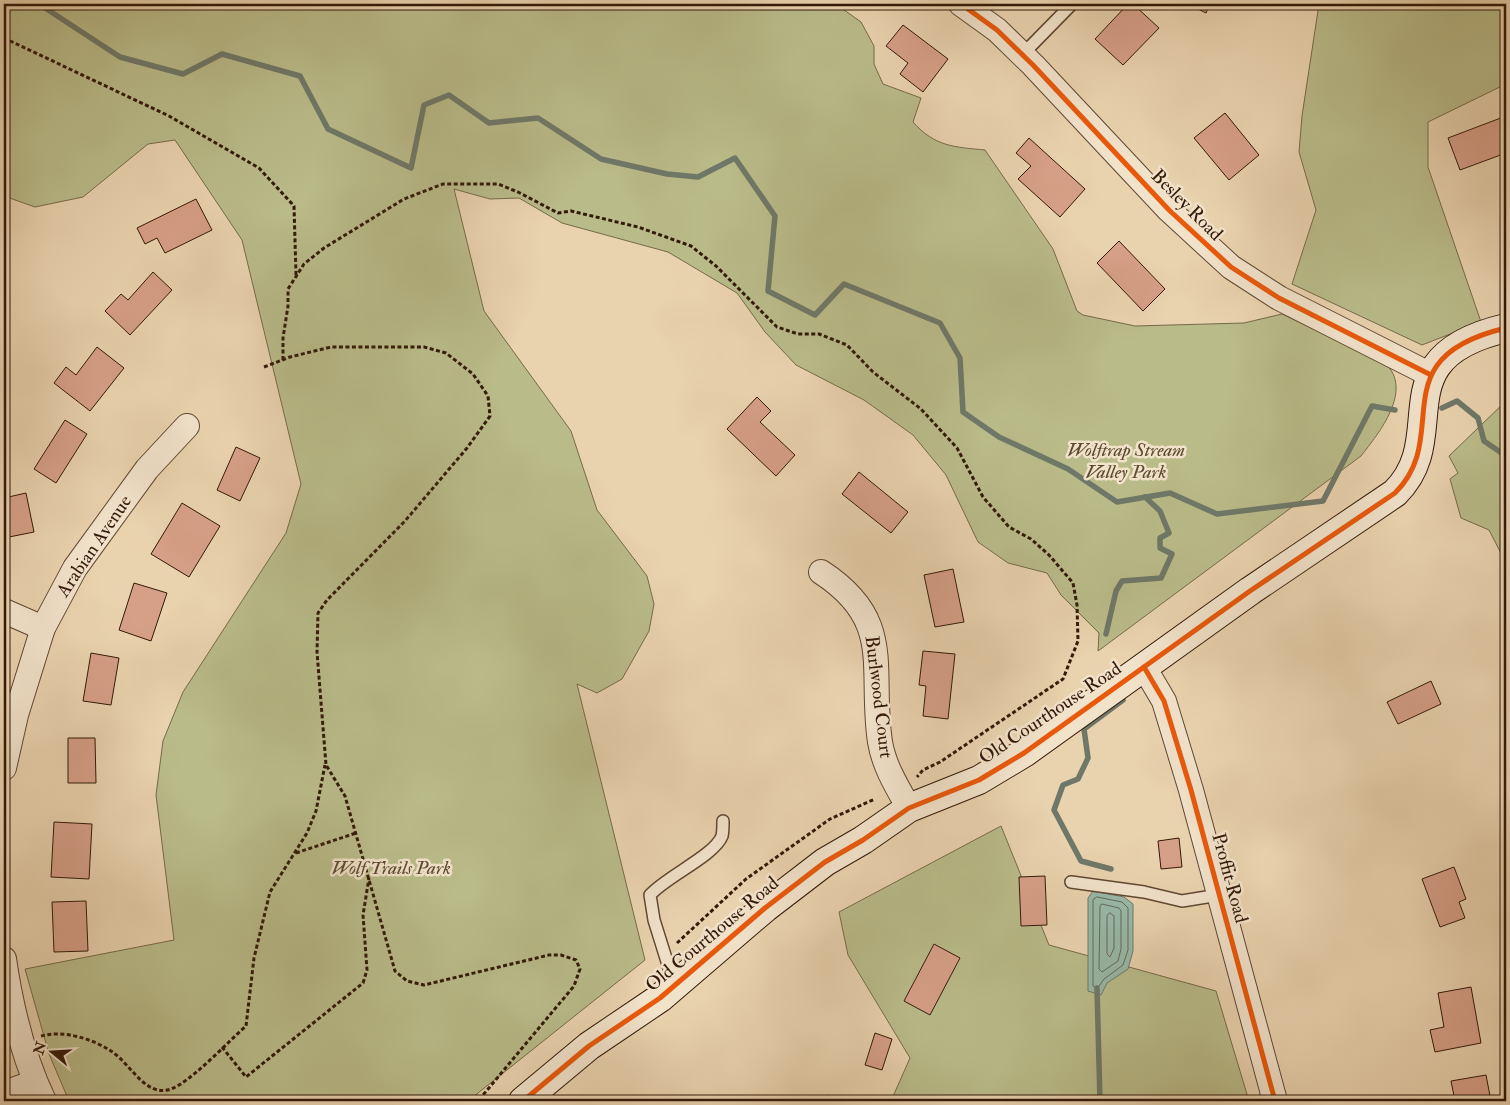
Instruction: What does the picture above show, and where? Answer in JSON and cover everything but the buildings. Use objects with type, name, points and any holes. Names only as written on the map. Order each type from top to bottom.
[{"type":"street","name":"Besley Road","points":[[960,4],[997,30],[1169,210],[1231,267],[1279,298],[1431,375]]},
{"type":"street","name":"Old Courthouse Road","points":[[523,1101],[589,1046],[660,998],[796,883],[909,808],[979,780],[1024,753],[1250,591],[1376,507],[1401,487],[1412,471],[1417,454],[1424,392],[1431,375],[1450,352],[1468,341],[1506,328]]},
{"type":"street","name":"Arabian Avenue","points":[[4,768],[16,715],[43,628],[75,568],[147,469],[187,426]]},
{"type":"street","name":"Burlwood Court","points":[[821,572],[838,582],[854,598],[867,617],[874,644],[878,677],[880,744],[890,773],[909,808]]},
{"type":"street","points":[[4,611],[43,628]]},
{"type":"street","name":"Proffit Road","points":[[1144,667],[1164,701],[1275,1101]]},
{"type":"street","points":[[4,959],[8,990],[22,1042],[39,1092],[4,1093]]},
{"type":"lane","points":[[1022,55],[1072,4]]},
{"type":"lane","points":[[674,986],[654,920],[650,896],[659,886],[712,849],[722,836],[723,821]]},
{"type":"lane","points":[[1071,882],[1144,892],[1182,900],[1219,895]]},
{"type":"path","points":[[4,38],[169,116],[259,168],[294,206],[296,276]]},
{"type":"path","points":[[283,360],[283,338],[288,306],[288,289],[304,264],[324,248],[404,199],[443,184],[498,184],[518,192],[558,213],[571,211],[638,228],[691,246],[716,266],[777,327],[798,334],[819,334],[847,345],[873,372],[922,409],[957,448],[983,497],[1009,527],[1030,539],[1049,555],[1073,583],[1077,605],[1078,641],[1063,679],[940,762],[923,770],[917,777]]},
{"type":"path","points":[[22,1042],[53,1033],[86,1039],[112,1051],[147,1086],[162,1091],[179,1085],[246,1026],[254,958],[270,892],[296,853],[316,811],[326,764],[317,652],[318,613],[327,600],[405,521],[467,448],[490,416],[488,396],[473,374],[446,354],[424,347],[331,347],[264,367]]},
{"type":"path","points":[[326,764],[345,796],[395,971],[407,981],[424,985],[549,955],[561,955],[576,960],[580,969],[574,986],[478,1101]]},
{"type":"path","points":[[665,954],[746,879],[830,819],[875,799]]},
{"type":"path","points":[[296,853],[356,833]]},
{"type":"path","points":[[222,1047],[246,1077],[292,1042],[363,983],[367,970],[363,915],[369,876]]},
{"type":"green space","points":[[4,4],[807,4],[840,7],[861,22],[874,46],[874,64],[883,84],[921,98],[913,122],[921,130],[946,144],[985,150],[1053,249],[1077,311],[1083,315],[1135,326],[1244,323],[1282,314],[1385,363],[1393,374],[1396,386],[1395,398],[1384,424],[1361,456],[1098,651],[1099,633],[1061,595],[1047,573],[1008,563],[978,542],[946,475],[913,435],[864,400],[796,365],[765,332],[737,293],[668,252],[562,223],[519,198],[490,199],[454,189],[484,311],[571,431],[597,510],[647,576],[654,604],[649,631],[622,679],[597,693],[577,684],[645,960],[468,1101],[69,1101],[49,1054],[25,969],[174,940],[156,795],[163,741],[183,692],[286,533],[301,484],[242,240],[175,140],[148,144],[83,197],[35,207],[4,196]]},
{"type":"green space","points":[[1319,4],[1506,4],[1506,84],[1428,122],[1428,167],[1481,322],[1422,345],[1292,284],[1316,210],[1299,152],[1302,116]]},
{"type":"green space","points":[[1506,401],[1506,563],[1489,530],[1461,518],[1450,479],[1458,473],[1449,456]]},
{"type":"green space","points":[[1001,826],[1049,945],[1216,991],[1249,1101],[891,1101],[910,1058],[848,955],[839,912]]},
{"type":"water","points":[[1093,891],[1124,897],[1133,904],[1133,951],[1128,969],[1107,983],[1101,995],[1088,991],[1088,898]]},
{"type":"waterway","points":[[39,4],[120,57],[183,74],[222,54],[300,76],[328,129],[411,168],[424,105],[449,95],[489,123],[538,118],[601,159],[667,174],[698,177],[735,158],[775,216],[768,291],[815,315],[844,284],[940,323],[960,358],[963,412],[999,437],[1068,469],[1117,502],[1170,493],[1217,514],[1323,501],[1372,406],[1395,410]]},
{"type":"waterway","points":[[1442,408],[1457,401],[1478,418],[1484,441],[1506,456]]},
{"type":"waterway","points":[[1106,634],[1116,591],[1122,581],[1161,578],[1172,554],[1160,548],[1160,538],[1169,533],[1160,511],[1145,497]]},
{"type":"waterway","points":[[1111,869],[1081,861],[1054,810],[1063,785],[1078,779],[1088,758],[1084,729],[1123,700]]},
{"type":"waterway","points":[[1097,988],[1100,1101]]},
{"type":"cycle path","points":[[961,4],[997,30],[1033,65],[1169,210],[1231,267],[1279,298],[1431,375]]},
{"type":"cycle path","points":[[523,1101],[589,1046],[660,998],[765,908],[825,862],[863,840],[909,808],[979,780],[1024,753],[1250,591],[1395,493],[1411,470],[1419,447],[1430,378],[1443,358],[1467,341],[1506,328]]},
{"type":"cycle path","points":[[1144,667],[1164,701],[1191,790],[1275,1101]]},
{"type":"park label","name":"Wolftrap Stream Valley Park","points":[[1126,461]]},
{"type":"park label","name":"Wolf Trails Park","points":[[391,868]]}]
